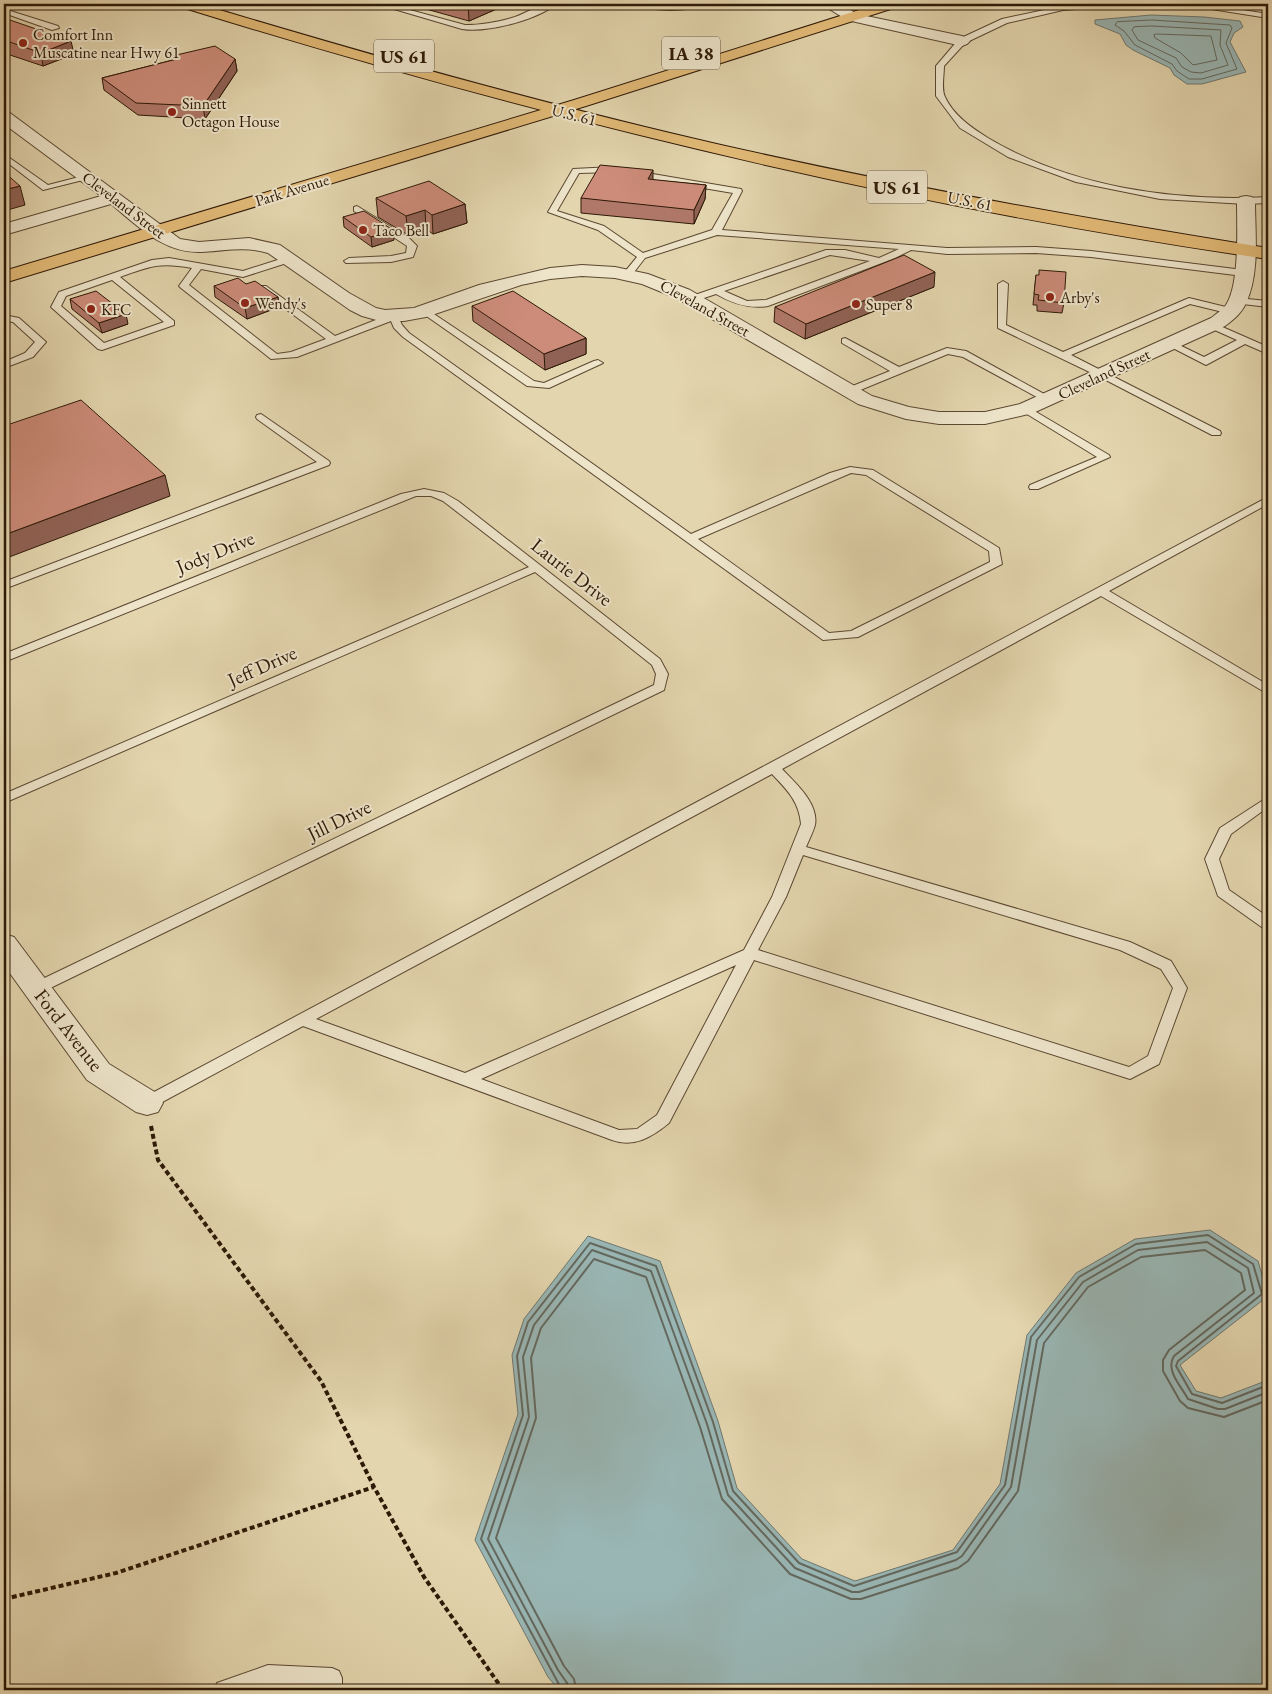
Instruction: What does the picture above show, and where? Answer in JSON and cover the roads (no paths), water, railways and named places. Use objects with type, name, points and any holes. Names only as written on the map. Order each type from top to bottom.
[{"type":"main road","name":"US 61","points":[[186,4],[354,56],[528,104]]},
{"type":"main road","name":"US 61","points":[[230,4],[553,103]]},
{"type":"main road","name":"IA 38","points":[[580,102],[853,10],[892,4]]},
{"type":"main road","name":"IA 38","points":[[609,78],[834,6],[853,10]]},
{"type":"main road","name":"U.S. 61","points":[[580,102],[864,166],[1047,201],[1245,243],[1268,254]]},
{"type":"main road","name":"Park Avenue","points":[[4,277],[155,231],[553,103],[580,102]]},
{"type":"main road","name":"U.S. 61","points":[[528,104],[553,103],[855,178],[1040,214],[1245,243],[1268,238]]},
{"type":"main road","name":"Park Avenue","points":[[4,260],[528,104]]},
{"type":"street","points":[[853,10],[962,41]]},
{"type":"street","name":"Cleveland Street","points":[[4,116],[155,231],[176,244],[187,246],[259,244],[274,248],[359,307],[379,315],[404,316],[425,311],[515,280],[544,273],[573,270],[628,274],[662,283],[849,391],[884,408],[939,418],[985,418],[1026,409],[1050,400],[1211,325],[1234,306]]},
{"type":"street","points":[[4,230],[113,198]]},
{"type":"street","points":[[1234,306],[1242,273],[1246,201]]},
{"type":"street","name":"Ford Avenue","points":[[4,944],[98,1072],[147,1102]]},
{"type":"lane","points":[[381,4],[464,28],[504,24],[552,4]]},
{"type":"lane","points":[[642,4],[664,9],[682,8],[699,4]]},
{"type":"lane","points":[[1114,4],[1063,8],[1005,21],[962,41],[940,66],[940,96],[964,126],[1011,156],[1079,180],[1151,194],[1246,201],[1268,200]]},
{"type":"lane","points":[[1162,4],[1205,6],[1268,16]]},
{"type":"lane","points":[[4,11],[55,28]]},
{"type":"lane","points":[[4,22],[19,16]]},
{"type":"lane","points":[[4,156],[46,188],[87,178]]},
{"type":"lane","points":[[642,256],[601,228],[552,212],[576,171],[611,170],[738,191],[716,232]]},
{"type":"lane","points":[[349,261],[390,259],[410,255],[413,250],[406,240],[358,209]]},
{"type":"lane","points":[[628,274],[642,256],[716,232],[947,251],[1036,250],[1064,252],[1242,273]]},
{"type":"lane","points":[[716,290],[735,302],[757,305],[768,303],[908,248]]},
{"type":"lane","points":[[692,299],[829,252],[880,260]]},
{"type":"lane","points":[[250,279],[290,259]]},
{"type":"lane","points":[[113,276],[171,323],[102,347],[56,307],[62,294],[113,276],[152,263],[170,260],[199,265],[250,279],[333,339]]},
{"type":"lane","points":[[199,265],[184,286],[275,356],[293,355],[394,316],[397,326],[406,335],[690,539],[827,636],[854,634],[996,564],[995,550],[869,472],[850,470],[834,475],[690,539]]},
{"type":"lane","points":[[1003,284],[1001,326],[1104,375],[1216,432]]},
{"type":"lane","points":[[1061,356],[1189,301],[1234,306],[1268,304]]},
{"type":"lane","points":[[425,311],[531,384],[545,386],[598,363]]},
{"type":"lane","points":[[4,318],[16,320],[41,342],[29,356],[4,365]]},
{"type":"lane","points":[[1211,325],[1268,351]]},
{"type":"lane","points":[[1170,344],[1205,361],[1245,340]]},
{"type":"lane","points":[[845,341],[898,371]]},
{"type":"lane","points":[[849,391],[947,352],[966,354],[1050,400]]},
{"type":"lane","points":[[1026,409],[1105,457],[1034,487]]},
{"type":"lane","points":[[4,586],[325,463],[261,418]]},
{"type":"lane","name":"Jody Drive","points":[[4,658],[405,496],[422,491],[441,494]]},
{"type":"lane","name":"Laurie Drive","points":[[441,494],[656,662],[663,670],[660,687]]},
{"type":"lane","points":[[147,1102],[774,768],[1268,500]]},
{"type":"lane","name":"Jeff Drive","points":[[4,799],[536,568]]},
{"type":"lane","points":[[1101,591],[1268,690]]},
{"type":"lane","name":"Jill Drive","points":[[36,989],[660,687]]},
{"type":"lane","points":[[302,1020],[618,1136],[633,1138],[648,1132],[664,1119],[779,897],[808,824],[808,812],[801,797],[774,768]]},
{"type":"lane","points":[[1268,801],[1225,830],[1212,859],[1223,893],[1268,924]]},
{"type":"lane","points":[[465,1080],[750,953],[1130,1073],[1154,1060],[1180,988],[1166,965],[1125,946],[798,849]]},
{"type":"lane","points":[[224,1690],[268,1675],[332,1678],[332,1690]]},
{"type":"water","points":[[1151,15],[1204,17],[1240,21],[1243,27],[1234,33],[1230,42],[1246,72],[1202,84],[1187,84],[1174,75],[1170,68],[1126,45],[1120,34],[1095,24],[1095,20]]},
{"type":"water","points":[[1210,1230],[1258,1261],[1268,1296],[1180,1365],[1196,1391],[1221,1398],[1268,1380],[1268,1690],[559,1690],[548,1677],[475,1540],[518,1414],[512,1355],[524,1319],[588,1236],[660,1261],[718,1421],[737,1488],[802,1559],[855,1581],[953,1550],[1000,1484],[1027,1335],[1076,1273],[1135,1239]]},
{"type":"place","name":"Comfort Inn Muscatine near Hwy 61","points":[[23,43]]},
{"type":"place","name":"Sinnett Octagon House","points":[[172,112]]},
{"type":"place","name":"Taco Bell","points":[[363,230]]},
{"type":"place","name":"Arby's","points":[[1050,297]]},
{"type":"place","name":"Wendy's","points":[[245,303]]},
{"type":"place","name":"Super 8","points":[[856,304]]},
{"type":"place","name":"KFC","points":[[91,309]]}]
